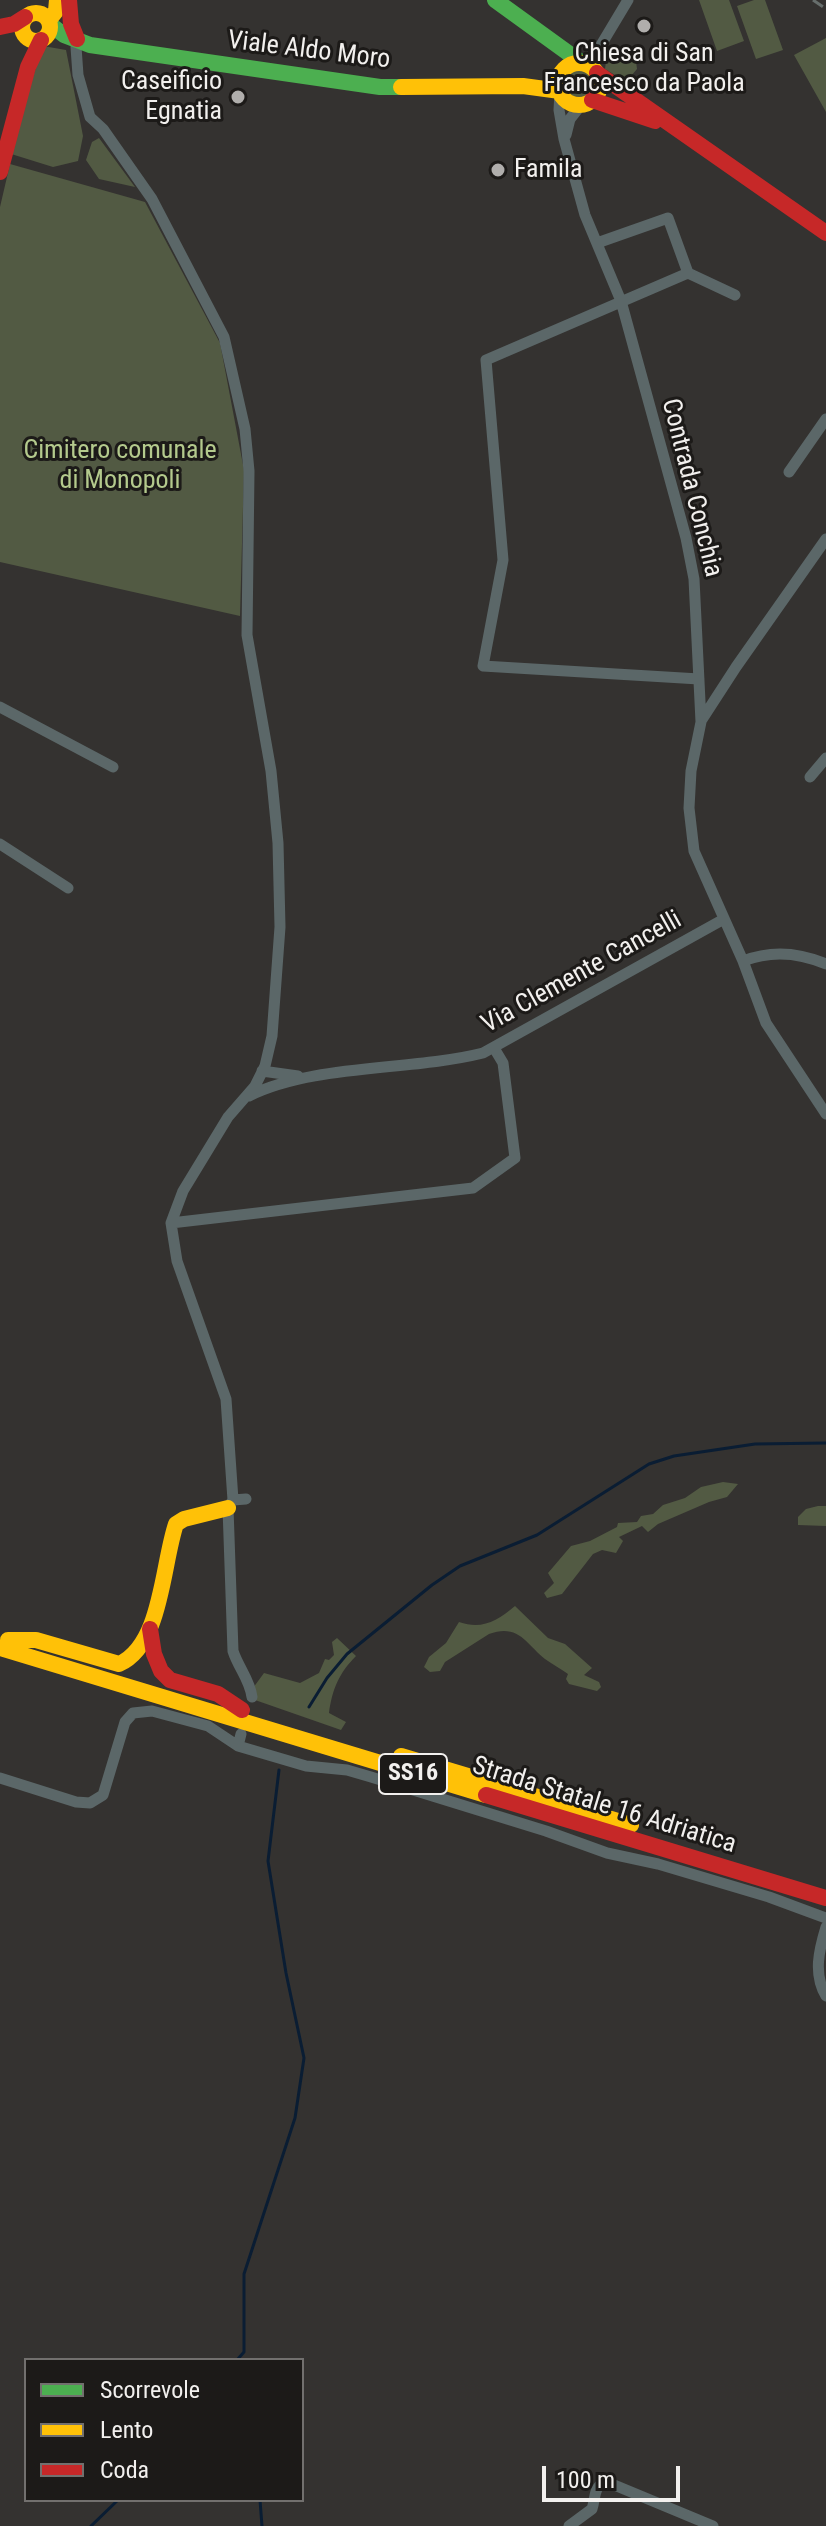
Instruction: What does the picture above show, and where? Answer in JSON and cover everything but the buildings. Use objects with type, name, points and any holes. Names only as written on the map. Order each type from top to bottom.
[{"type":"main road","points":[[0,29],[47,6],[49,0]]},
{"type":"main road","points":[[0,172],[28,67],[40,33],[56,11],[57,0]]},
{"type":"main road","points":[[69,0],[71,24],[81,43]]},
{"type":"main road","points":[[495,0],[826,233]]},
{"type":"main road","name":"Viale Aldo Moro","points":[[29,15],[43,13],[40,33],[64,35],[81,43],[330,82],[380,87],[560,83]]},
{"type":"main road","points":[[29,15],[22,26],[40,33]]},
{"type":"main road","points":[[0,29],[40,33]]},
{"type":"main road","points":[[550,41],[560,83],[569,102],[646,116],[687,135]]},
{"type":"main road","points":[[560,83],[570,65],[590,68],[600,84],[587,103]]},
{"type":"main road","points":[[3,1642],[36,1640],[124,1664],[138,1651],[150,1629],[176,1524],[230,1504]]},
{"type":"main road","points":[[150,1629],[154,1654],[161,1671],[170,1680],[247,1703]]},
{"type":"main road","name":"Strada Statale 16 Adriatica","points":[[3,1642],[247,1703],[826,1884]]},
{"type":"main road","name":"Strada Statale 16 Adriatica","points":[[3,1642],[826,1898]]},
{"type":"street","points":[[590,68],[628,0]]},
{"type":"street","points":[[81,43],[78,75],[90,117],[103,129],[152,199],[224,337],[245,429],[249,471],[247,635],[271,771],[278,843],[280,927],[272,1036],[261,1074],[228,1117],[183,1191],[171,1223],[177,1261],[226,1399],[233,1651],[251,1687],[247,1703]]},
{"type":"street","name":"Contrada Conchia","points":[[560,83],[559,110],[564,139],[585,215],[621,301],[686,538],[694,579],[701,722],[691,771],[689,808],[694,851],[743,961],[766,1023],[826,1114]]},
{"type":"street","points":[[564,139],[570,119],[587,103]]},
{"type":"street","points":[[597,243],[668,218],[688,273],[735,295]]},
{"type":"street","points":[[688,273],[486,360],[503,560],[483,666],[699,679]]},
{"type":"street","points":[[789,472],[826,419]]},
{"type":"street","points":[[701,722],[826,539]]},
{"type":"street","points":[[0,707],[113,767]]},
{"type":"street","points":[[810,777],[826,758]]},
{"type":"street","points":[[0,844],[68,888]]},
{"type":"street","name":"Via Clemente Cancelli","points":[[246,1097],[283,1079],[457,1060],[483,1053],[724,919]]},
{"type":"street","points":[[743,961],[762,954],[787,953],[826,964]]},
{"type":"street","points":[[171,1223],[473,1188],[515,1158],[503,1063],[494,1048]]},
{"type":"street","points":[[267,1058],[283,1079]]},
{"type":"street","points":[[261,1074],[264,1081],[283,1079]]},
{"type":"street","points":[[230,1504],[246,1499]]},
{"type":"street","points":[[0,1778],[76,1802],[90,1803],[103,1795],[125,1722],[133,1713],[152,1711],[208,1726],[306,1766],[347,1770],[371,1777],[607,1853],[658,1864],[769,1897],[826,1918]]},
{"type":"street","points":[[826,1927],[818,1971],[826,1996]]},
{"type":"street","points":[[569,2526],[592,2509],[596,2488],[600,2483],[607,2482],[713,2526]]},
{"type":"green space","points":[[699,0],[729,0],[744,41],[717,51]]},
{"type":"green space","points":[[765,0],[783,50],[756,59],[737,6]]},
{"type":"green space","points":[[826,38],[826,112],[794,55]]},
{"type":"green space","points":[[43,46],[66,50],[83,136],[78,161],[53,167],[8,153]]},
{"type":"green space","points":[[621,49],[635,53],[637,69],[626,82],[605,69],[607,53]]},
{"type":"green space","points":[[579,69],[589,73],[593,83],[589,93],[579,97],[569,93],[565,83],[569,73]]},
{"type":"green space","points":[[99,138],[135,187],[99,179],[86,160],[92,142]]},
{"type":"green space","name":"Cimitero comunale di Monopoli","points":[[10,164],[145,202],[220,343],[244,470],[240,616],[0,562],[0,207]]},
{"type":"green space","points":[[723,1482],[738,1484],[727,1497],[658,1524],[648,1532],[642,1526],[619,1537],[623,1541],[616,1553],[602,1550],[593,1554],[562,1594],[547,1598],[544,1593],[554,1583],[548,1573],[571,1546],[590,1541],[617,1527],[618,1523],[637,1522],[641,1516],[653,1514],[663,1505],[685,1498],[701,1487]]},
{"type":"green space","points":[[826,1506],[826,1526],[798,1525],[798,1517],[806,1509]]},
{"type":"green space","points":[[515,1606],[548,1638],[565,1644],[592,1668],[584,1675],[599,1682],[601,1687],[597,1691],[569,1684],[566,1679],[568,1674],[545,1659],[522,1637],[508,1631],[489,1634],[445,1662],[440,1671],[430,1672],[424,1667],[429,1657],[446,1643],[459,1622],[475,1625],[489,1623]]},
{"type":"green space","points":[[337,1638],[356,1656],[341,1675],[330,1705],[329,1713],[346,1722],[341,1730],[255,1700],[253,1688],[264,1673],[300,1683],[319,1673],[325,1659],[329,1660],[334,1655],[332,1642]]},
{"type":"waterway","points":[[309,1707],[347,1654],[432,1585],[460,1566],[537,1535],[649,1464],[674,1456],[755,1444],[826,1443]]},
{"type":"waterway","points":[[239,2358],[244,2352],[244,2274],[295,2118],[304,2058],[286,1973],[268,1861],[279,1770]]},
{"type":"waterway","points":[[91,2526],[116,2502]]},
{"type":"waterway","points":[[260,2502],[262,2526]]},
{"type":"railway","points":[[813,0],[826,9]]},
{"type":"traffic: fast","points":[[495,0],[582,63]]},
{"type":"traffic: fast","points":[[51,25],[64,35],[90,45],[380,87],[401,87]]},
{"type":"traffic: slow","points":[[49,20],[56,11],[57,0]]},
{"type":"traffic: slow","points":[[36,13],[46,17],[50,27],[46,37],[36,41],[26,37],[22,27],[26,17],[36,13]]},
{"type":"traffic: slow","points":[[579,63],[594,69],[600,84],[594,99],[579,105],[564,99],[558,84],[564,69],[579,63]]},
{"type":"traffic: slow","points":[[401,87],[523,86],[560,91]]},
{"type":"traffic: slow","points":[[8,1640],[36,1640],[119,1664],[133,1654],[152,1622],[176,1524],[184,1519],[228,1508]]},
{"type":"traffic: slow","points":[[0,1648],[486,1795]]},
{"type":"traffic: slow","points":[[401,1756],[631,1825]]},
{"type":"traffic: jam","points":[[69,0],[71,24],[77,39]]},
{"type":"traffic: jam","points":[[0,27],[14,24],[25,17]]},
{"type":"traffic: jam","points":[[0,172],[28,67],[41,40]]},
{"type":"traffic: jam","points":[[597,73],[826,233]]},
{"type":"traffic: jam","points":[[592,100],[655,121]]},
{"type":"traffic: jam","points":[[150,1629],[154,1654],[161,1671],[170,1680],[218,1694],[242,1710]]},
{"type":"traffic: jam","points":[[486,1795],[826,1898]]},
{"type":"place","name":"Chiesa di San Francesco da Paola","points":[[644,26]]},
{"type":"place","name":"Caseificio Egnatia","points":[[238,97]]},
{"type":"place","name":"Famila","points":[[498,170]]}]
